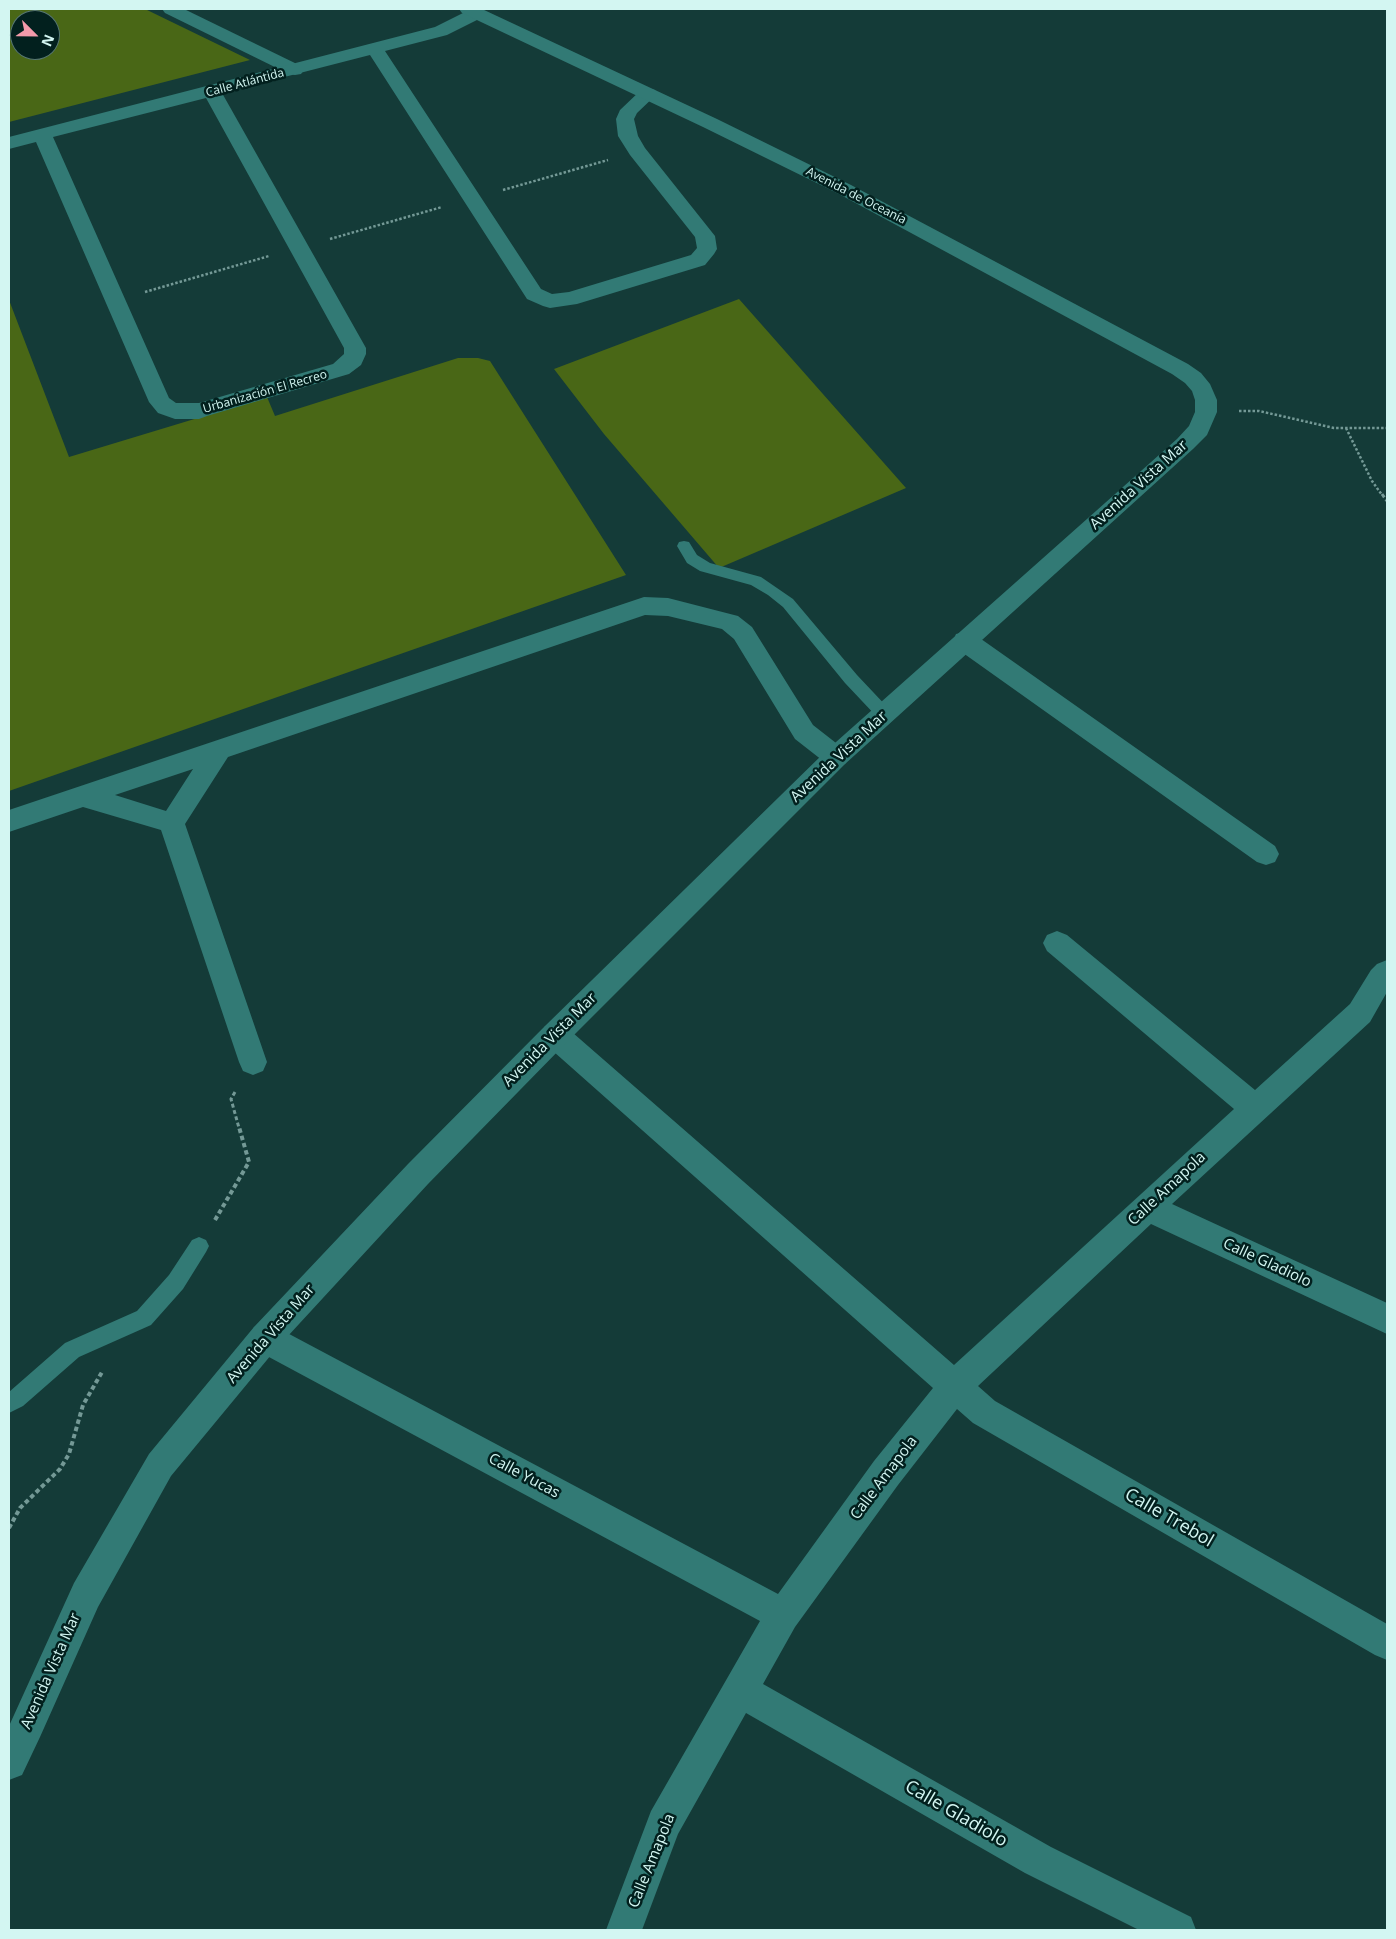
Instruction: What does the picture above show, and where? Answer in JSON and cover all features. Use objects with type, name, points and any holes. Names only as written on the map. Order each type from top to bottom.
[{"type":"street","points":[[171,9],[295,70]]},
{"type":"street","name":"Calle Atlántida","points":[[9,143],[212,92],[441,31],[472,11]]},
{"type":"street","name":"Avenida de Oceanía","points":[[472,11],[844,189],[1180,369],[1193,378],[1202,389],[1206,400],[1206,412]]},
{"type":"street","points":[[375,49],[534,294],[550,301],[570,299],[698,260],[707,249],[705,236],[637,152],[628,136],[625,119],[629,110],[648,94]]},
{"type":"street","name":"Urbanización El Recreo","points":[[42,134],[160,402],[166,408],[175,411],[199,411],[341,369],[353,360],[355,348],[212,92]]},
{"type":"street","name":"Avenida Vista Mar","points":[[9,1762],[28,1725],[86,1595],[160,1465],[265,1338],[418,1174],[555,1034],[836,757],[1186,444],[1199,430],[1206,412]]},
{"type":"street","points":[[9,821],[644,606],[668,607],[730,622],[743,633],[804,732],[836,757]]},
{"type":"street","points":[[965,642],[1266,854]]},
{"type":"street","points":[[172,823],[220,749]]},
{"type":"street","points":[[82,796],[172,823]]},
{"type":"street","points":[[172,823],[253,1062]]},
{"type":"street","points":[[1057,943],[1255,1108]]},
{"type":"street","name":"Calle Amapola","points":[[624,1930],[664,1824],[783,1615],[886,1474],[954,1387],[1147,1206],[1360,1013],[1381,978],[1387,972]]},
{"type":"street","name":"Calle Trebol","points":[[555,1034],[984,1412],[1387,1642]]},
{"type":"street","name":"Calle Gladiolo","points":[[1147,1206],[1387,1319]]},
{"type":"street","name":"Calle Yucas","points":[[265,1338],[783,1615]]},
{"type":"street","name":"Calle Gladiolo","points":[[739,1690],[1038,1860],[1178,1930]]},
{"type":"lane","points":[[684,546],[692,560],[705,567],[756,581],[788,603],[851,680],[884,714]]},
{"type":"lane","points":[[9,1403],[72,1350],[144,1318],[176,1282],[199,1246]]},
{"type":"path","points":[[115,300],[637,152]]},
{"type":"path","points":[[1206,412],[1260,411],[1334,428],[1387,428]]},
{"type":"path","points":[[1346,428],[1372,481],[1387,501]]},
{"type":"path","points":[[199,1246],[250,1162],[231,1099],[253,1062]]},
{"type":"path","points":[[9,1528],[20,1508],[60,1469],[69,1454],[84,1405],[106,1368]]},
{"type":"green space","points":[[9,9],[145,9],[250,60],[9,122]]},
{"type":"green space","points":[[739,299],[906,488],[719,568],[604,434],[554,369]]},
{"type":"green space","points":[[9,300],[69,457],[267,397],[275,416],[458,358],[478,358],[490,361],[626,575],[9,791]]}]
